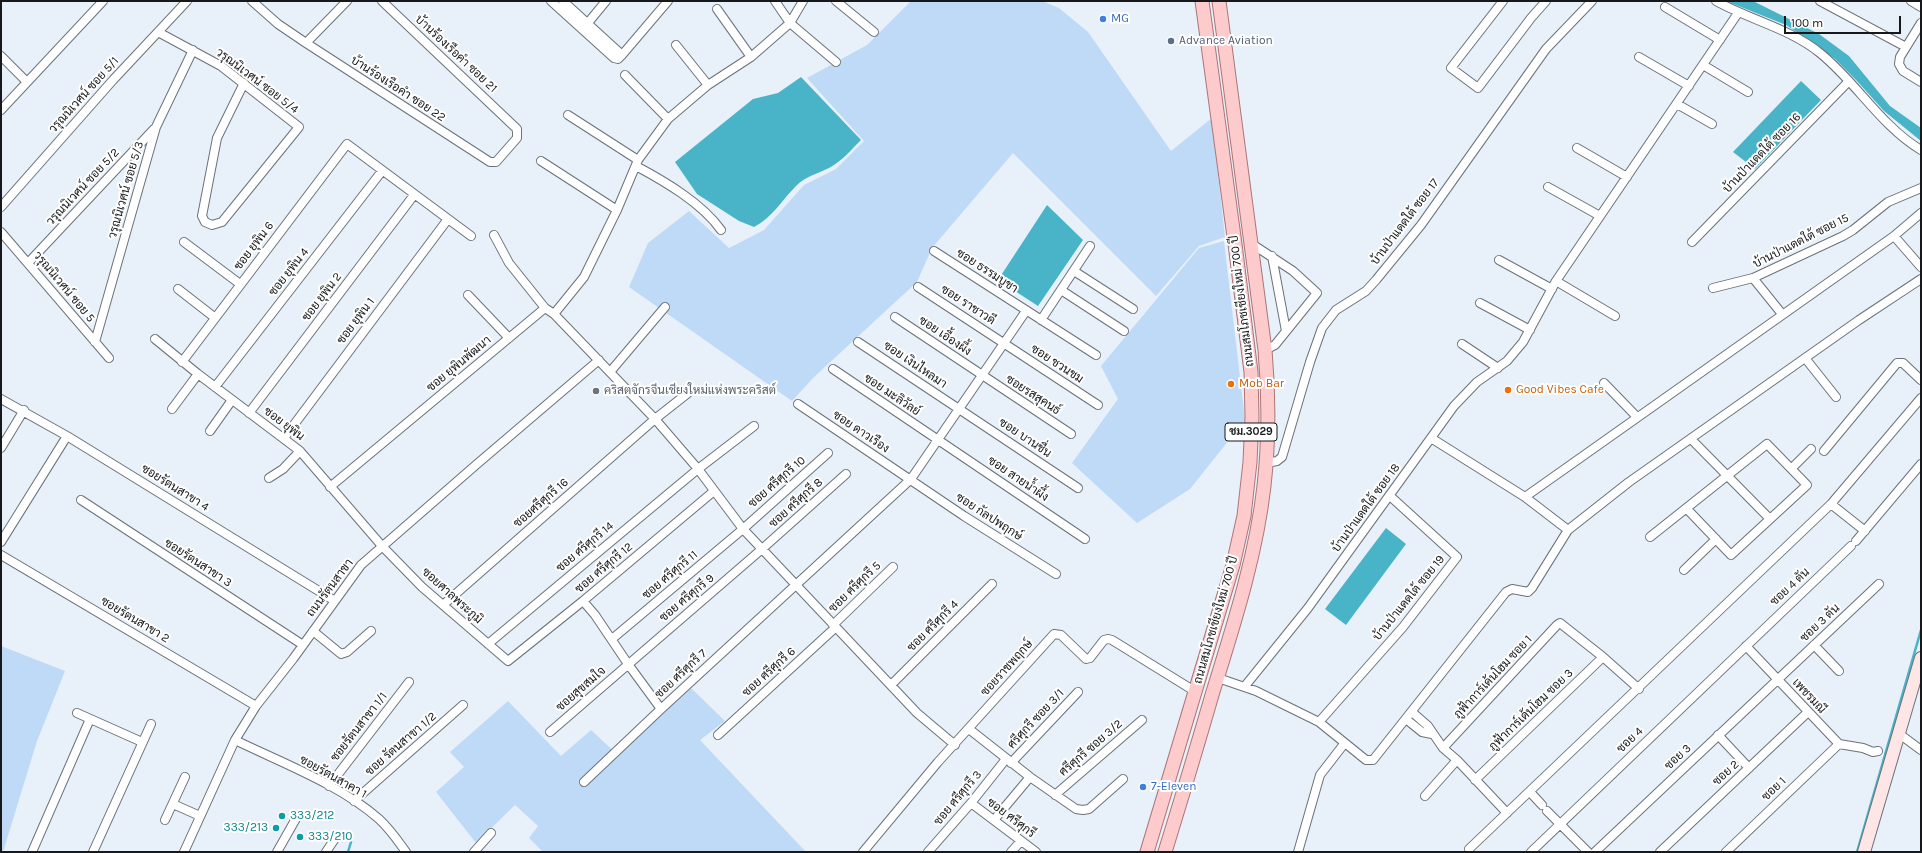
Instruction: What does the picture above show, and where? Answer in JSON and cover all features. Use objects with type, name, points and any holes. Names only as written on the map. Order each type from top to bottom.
[{"type":"main road","name":"ถนนสมโภชเชียงใหม่ 700 ปี","points":[[1147,852],[1234,565],[1244,516],[1250,462],[1252,417],[1251,372],[1202,1]]},
{"type":"main road","name":"ถนนสมโภชเชียงใหม่ 700 ปี","points":[[1165,852],[1218,678],[1254,546],[1264,487],[1266,463],[1268,406],[1265,350],[1219,1]]},
{"type":"street","points":[[1,110],[103,1]]},
{"type":"street","name":"วรุณนิเวศน์ ซอย 5/1","points":[[1,207],[113,80],[187,1]]},
{"type":"street","points":[[306,43],[347,1]]},
{"type":"street","name":"บ้านร้องเรือคำ ซอย 21","points":[[382,1],[513,125]]},
{"type":"street","points":[[551,1],[614,58],[618,59],[668,1]]},
{"type":"street","points":[[563,1],[622,55]]},
{"type":"street","points":[[587,24],[606,1]]},
{"type":"street","points":[[775,1],[790,23],[836,62]]},
{"type":"street","points":[[554,314],[584,277],[617,210],[637,163],[668,119],[708,85],[751,57],[790,23],[803,1]]},
{"type":"street","points":[[836,1],[874,32]]},
{"type":"street","points":[[1503,1],[1451,68],[1478,88],[1531,18],[1546,1]]},
{"type":"street","points":[[1716,1],[1738,13],[1780,30],[1808,44],[1849,81],[1903,137],[1921,150]]},
{"type":"street","points":[[1820,1],[1906,47]]},
{"type":"street","points":[[1911,1],[1921,7]]},
{"type":"street","name":"บ้านร้องเรือคำ ซอย 22","points":[[254,2],[278,24],[306,43],[490,162],[496,162],[518,138],[517,129],[513,125]]},
{"type":"street","name":"บ้านป่าแดดใต้ ซอย 17","points":[[1266,463],[1278,461],[1282,457],[1317,340],[1326,323],[1336,310],[1366,291],[1421,225],[1546,49],[1588,2]]},
{"type":"street","points":[[1665,7],[1720,40]]},
{"type":"street","points":[[717,9],[751,57]]},
{"type":"street","name":"บ้านป่าแดดใต้ ซอย 18","points":[[1245,686],[1308,608],[1468,389],[1498,368],[1514,354],[1530,330],[1556,281],[1738,13]]},
{"type":"street","points":[[1921,24],[1899,61],[1900,68],[1921,82]]},
{"type":"street","name":"วรุณนิเวศน์ ซอย 5/4","points":[[158,32],[221,66],[299,127],[222,222],[215,225],[205,222],[202,216],[215,144],[244,84]]},
{"type":"street","points":[[676,44],[708,85]]},
{"type":"street","name":"วรุณนิเวศน์ ซอย 5/3","points":[[95,342],[156,127],[193,50]]},
{"type":"street","points":[[1,56],[27,82]]},
{"type":"street","points":[[1639,57],[1689,86]]},
{"type":"street","points":[[1703,65],[1748,92]]},
{"type":"street","points":[[625,76],[668,119]]},
{"type":"street","name":"บ้านป่าแดดใต้ ซอย 16","points":[[1692,242],[1849,81]]},
{"type":"street","points":[[1677,104],[1712,124]]},
{"type":"street","points":[[568,115],[700,208],[714,220],[720,230]]},
{"type":"street","name":"วรุณนิเวศน์ ซอย 5/2","points":[[28,263],[156,127]]},
{"type":"street","name":"ซอย ยุพิน 6","points":[[182,362],[214,317],[347,144],[382,171]]},
{"type":"street","points":[[1576,148],[1627,177]]},
{"type":"street","points":[[541,161],[617,210]]},
{"type":"street","points":[[382,171],[471,236]]},
{"type":"street","name":"ซอย ยุพิน 4","points":[[215,387],[382,171]]},
{"type":"street","points":[[1548,187],[1600,216]]},
{"type":"street","name":"บ้านป่าแดดใต้ ซอย 15","points":[[1713,288],[1753,278],[1843,236],[1853,230],[1888,202],[1921,188]]},
{"type":"street","name":"ซอย ยุพิน 2","points":[[249,413],[414,195]]},
{"type":"street","points":[[1525,497],[1894,236],[1921,213]]},
{"type":"street","name":"ซอย ยุพิน 1","points":[[284,438],[448,219]]},
{"type":"street","name":"วรุณนิเวศน์ ซอย 5","points":[[1,232],[109,358]]},
{"type":"street","points":[[494,235],[509,263],[545,308],[554,314],[654,419],[698,469],[742,529],[917,713],[955,745]]},
{"type":"street","points":[[1894,236],[1921,267]]},
{"type":"street","points":[[184,242],[240,284]]},
{"type":"street","points":[[1252,244],[1272,256],[1317,293],[1275,345],[1265,350]]},
{"type":"street","points":[[1041,320],[1090,246]]},
{"type":"street","name":"ซอย ธรรมบูชา","points":[[934,251],[1096,356]]},
{"type":"street","points":[[1272,256],[1286,331]]},
{"type":"street","points":[[1499,260],[1552,289]]},
{"type":"street","points":[[1074,271],[1133,309]]},
{"type":"street","points":[[1753,278],[1782,314]]},
{"type":"street","points":[[1218,678],[1245,686],[1319,722],[1344,744],[1366,760],[1373,760],[1506,592],[1512,589],[1528,592],[1532,588],[1568,530],[1629,482],[1805,358],[1921,279]]},
{"type":"street","points":[[1556,281],[1615,316]]},
{"type":"street","name":"ซอย ราชาวดี","points":[[918,287],[1004,344]]},
{"type":"street","points":[[178,289],[214,317]]},
{"type":"street","points":[[1061,290],[1124,331]]},
{"type":"street","points":[[468,295],[509,338]]},
{"type":"street","points":[[1480,303],[1530,330]]},
{"type":"street","points":[[610,372],[665,307]]},
{"type":"street","name":"ซอย ยุพินพัฒนา","points":[[330,487],[545,308]]},
{"type":"street","name":"ซอย ศรีศุกรี 7","points":[[584,782],[661,709],[911,479],[1026,311]]},
{"type":"street","name":"ซอย เอื้องผึ้ง","points":[[895,317],[982,375]]},
{"type":"street","name":"ซอย ยุพิน","points":[[156,338],[182,362],[300,450],[330,487],[382,546]]},
{"type":"street","name":"ซอย เงินไหลมา","points":[[858,342],[959,409]]},
{"type":"street","name":"ซอย ชวนชม","points":[[1004,344],[1098,405]]},
{"type":"street","points":[[1462,344],[1498,368]]},
{"type":"street","points":[[1805,358],[1836,397]]},
{"type":"street","name":"ถนนรัตนสาขา","points":[[184,852],[235,740],[256,706],[303,645],[361,565],[599,360]]},
{"type":"street","points":[[1824,450],[1897,363],[1903,363],[1921,380]]},
{"type":"street","name":"ซอย มะลิวัลย์","points":[[833,370],[938,440]]},
{"type":"street","points":[[172,409],[198,374]]},
{"type":"street","name":"ซอยรสสุคนธ์","points":[[982,375],[1071,434]]},
{"type":"street","points":[[1604,383],[1637,417]]},
{"type":"street","name":"ซอยศรีศุกรี 16","points":[[443,605],[654,419],[688,393]]},
{"type":"street","points":[[1469,849],[1639,689],[1831,504],[1921,398]]},
{"type":"street","name":"ซอยรัตนสาขา 4","points":[[1,399],[24,410],[67,436],[335,601]]},
{"type":"street","points":[[210,430],[232,400]]},
{"type":"street","name":"ซอย ดาวเรือง","points":[[798,404],[911,479]]},
{"type":"street","name":"ซอย บานชื่น","points":[[959,409],[1078,488]]},
{"type":"street","points":[[1,448],[24,410]]},
{"type":"street","name":"ซอย ศรีศุกรี 14","points":[[488,644],[698,469],[754,426]]},
{"type":"street","points":[[1,542],[67,436]]},
{"type":"street","points":[[1431,438],[1525,497],[1568,530]]},
{"type":"street","points":[[1691,439],[1770,519]]},
{"type":"street","name":"ซอย สายน้ำผึ้ง","points":[[938,440],[1085,539]]},
{"type":"street","points":[[1650,537],[1767,444],[1807,485],[1731,555],[1687,509]]},
{"type":"street","points":[[1792,468],[1812,449]]},
{"type":"street","points":[[269,478],[283,469],[300,450]]},
{"type":"street","name":"ซอย ศรีศุกรี 10","points":[[742,529],[828,453]]},
{"type":"street","name":"ซอย 4 ตัน","points":[[1746,646],[1854,544],[1921,464]]},
{"type":"street","name":"ซอย ศรีศุกรี 8","points":[[762,550],[846,474]]},
{"type":"street","name":"ซอย กัลปพฤกษ์","points":[[911,479],[964,516],[1056,574]]},
{"type":"street","name":"ซอย ศรีศุกรี 12","points":[[508,661],[583,601],[714,491]]},
{"type":"street","name":"บ้านป่าแดดใต้ ซอย 19","points":[[1319,722],[1403,627],[1457,557],[1390,496]]},
{"type":"street","name":"ซอยรัตนสาขา 3","points":[[81,500],[178,565],[303,645]]},
{"type":"street","points":[[1831,504],[1865,531]]},
{"type":"street","name":"ซอย ศรีศุกรี 11","points":[[612,639],[742,529]]},
{"type":"street","points":[[1684,570],[1716,539]]},
{"type":"street","name":"ซอยศาลพระภูมิ","points":[[382,546],[443,605],[508,661]]},
{"type":"street","name":"ซอย ศรีศุกรี 9","points":[[628,664],[762,550]]},
{"type":"street","name":"ซอยรัตนสาขา 2","points":[[1,555],[256,706]]},
{"type":"street","name":"ซอย ศรีศุกรี 5","points":[[835,626],[893,567]]},
{"type":"street","name":"ซอย ศรีศุกรี 4","points":[[891,684],[992,584]]},
{"type":"street","name":"ซอย 3 ตัน","points":[[1778,680],[1879,584]]},
{"type":"street","points":[[583,601],[612,639],[628,664],[661,709]]},
{"type":"street","name":"ภูฟ้าการ์เด้นโฮม ซอย 1","points":[[1443,748],[1560,623],[1603,657]]},
{"type":"street","name":"ซอย ศรีศุกรี 6","points":[[718,735],[835,626]]},
{"type":"street","points":[[313,631],[341,654],[347,652],[371,631]]},
{"type":"street","name":"ซอยราชพฤกษ์","points":[[864,852],[955,745],[1052,635],[1061,635],[1086,659],[1090,658],[1104,640],[1112,640],[1196,692]]},
{"type":"street","points":[[1814,645],[1839,671]]},
{"type":"street","name":"เพชรมณี","points":[[1746,646],[1839,744]]},
{"type":"street","name":"ซอย 4","points":[[1531,852],[1746,646]]},
{"type":"street","points":[[1603,657],[1639,689]]},
{"type":"street","name":"ภูฟ้าการ์เด้นโฮม ซอย 3","points":[[1475,780],[1603,657]]},
{"type":"street","points":[[1864,852],[1888,756],[1898,733],[1921,658]]},
{"type":"street","name":"ซอยสุขสมใจ","points":[[550,732],[628,664]]},
{"type":"street","name":"ซอย 3","points":[[1595,852],[1778,680]]},
{"type":"street","name":"ซอยรัตนสาขา 1/1","points":[[329,786],[409,682]]},
{"type":"street","name":"ศรีศุกรี ซอย 3/1","points":[[1008,761],[1078,692]]},
{"type":"street","name":"ซอย รัตนสาขา 1/2","points":[[354,801],[463,705]]},
{"type":"street","points":[[1412,712],[1428,726],[1432,734],[1443,748],[1457,760],[1507,813]]},
{"type":"street","name":"ซอย 2","points":[[1660,852],[1808,712]]},
{"type":"street","points":[[77,713],[142,742]]},
{"type":"street","points":[[32,852],[90,719]]},
{"type":"street","points":[[1406,719],[1422,732],[1432,734]]},
{"type":"street","name":"ศรีศุกรี ซอย 3/2","points":[[1055,795],[1142,720]]},
{"type":"street","points":[[93,852],[151,724]]},
{"type":"street","points":[[969,729],[1008,761],[1076,809],[1083,810],[1089,808],[1123,779]]},
{"type":"street","points":[[1898,733],[1921,750]]},
{"type":"street","points":[[1718,736],[1749,768]]},
{"type":"street","name":"ซอยรัตนสาคา 1","points":[[235,740],[329,786],[354,801],[380,819],[406,852]]},
{"type":"street","points":[[1298,852],[1320,775],[1344,744]]},
{"type":"street","points":[[1839,744],[1862,748],[1867,746],[1874,748],[1888,756]]},
{"type":"street","name":"ซอย 1","points":[[1726,852],[1839,744]]},
{"type":"street","points":[[1425,796],[1457,760]]},
{"type":"street","name":"ซอย ศรีศุกรี 3","points":[[928,852],[1008,761]]},
{"type":"street","points":[[165,820],[185,777]]},
{"type":"street","points":[[994,820],[1030,777]]},
{"type":"street","points":[[1530,792],[1588,852]]},
{"type":"street","name":"ซอย ศรีศุกรี","points":[[971,803],[1036,852]]},
{"type":"street","points":[[173,804],[200,816]]},
{"type":"street","points":[[277,852],[298,815]]},
{"type":"street","points":[[474,852],[491,833]]},
{"type":"street","points":[[326,852],[336,837]]},
{"type":"street","points":[[1011,852],[1021,841]]},
{"type":"shaded area","points":[[911,1],[1042,1],[1059,8],[1088,32],[1171,151],[1212,118],[1225,237],[1199,246],[1156,296],[1013,153],[932,248],[917,282],[814,377],[792,401],[629,287],[648,243],[689,211],[729,248],[764,230],[804,185],[836,169],[864,141],[807,78],[867,45]]},
{"type":"shaded area","points":[[1224,241],[1245,420],[1190,489],[1137,523],[1072,463],[1118,399],[1101,366],[1199,248]]},
{"type":"shaded area","points":[[1,646],[65,671],[37,741],[3,852],[1,852]]},
{"type":"shaded area","points":[[691,688],[725,721],[700,740],[806,852],[543,852],[529,838],[538,826],[515,805],[476,843],[436,792],[464,767],[450,752],[508,701],[561,756],[591,730],[618,755]]},
{"type":"water","points":[[1726,1],[1753,1],[1819,34],[1849,56],[1890,106],[1921,128],[1921,141],[1884,111],[1835,59],[1813,43],[1786,25]]},
{"type":"water","points":[[801,77],[861,140],[834,165],[808,177],[800,183],[772,214],[754,227],[739,221],[697,194],[675,162],[753,99],[778,93]]},
{"type":"water","points":[[1801,81],[1821,100],[1755,169],[1733,152]]},
{"type":"water","points":[[1047,205],[1083,240],[1038,306],[998,280]]},
{"type":"water","points":[[1386,528],[1406,544],[1346,625],[1325,609]]},
{"type":"waterway","points":[[1857,852],[1921,630]]},
{"type":"waterway","points":[[348,852],[351,842]]},
{"type":"place","name":"MG","points":[[1103,19]]},
{"type":"place","name":"Advance Aviation","points":[[1171,41]]},
{"type":"place","name":"Mob Bar","points":[[1231,384]]},
{"type":"place","name":"Good Vibes Cafe","points":[[1508,390]]},
{"type":"place","name":"คริสตจักรจีนเชียงใหม่แห่งพระคริสต์","points":[[596,391]]},
{"type":"place","name":"7-Eleven","points":[[1143,787]]},
{"type":"place","name":"333/212","points":[[282,816]]},
{"type":"place","name":"333/213","points":[[276,828]]},
{"type":"place","name":"333/210","points":[[300,837]]}]
